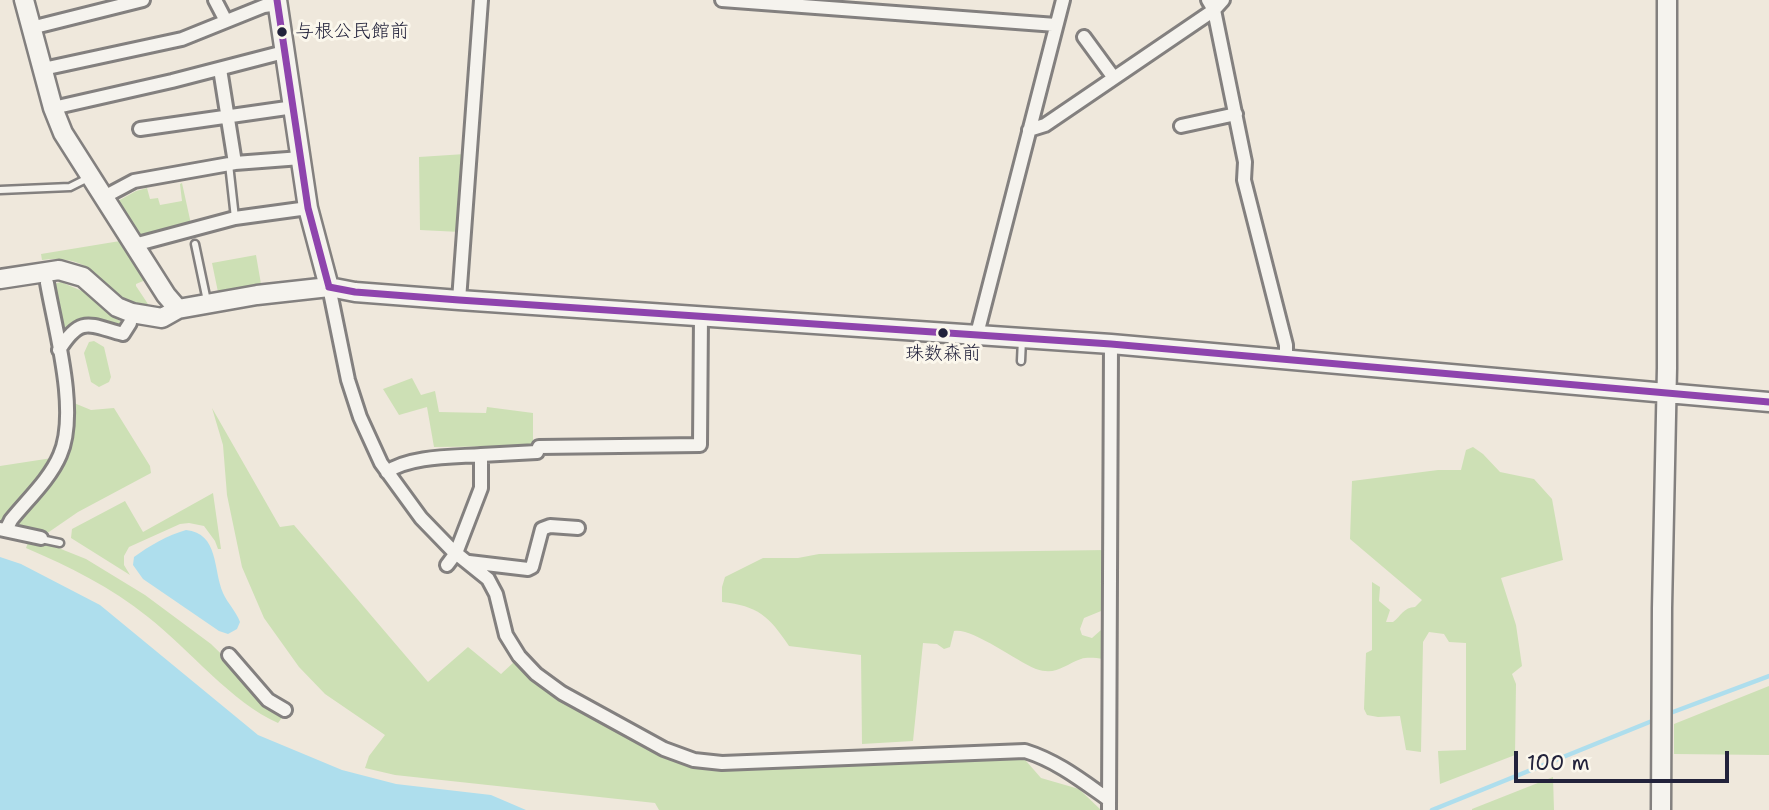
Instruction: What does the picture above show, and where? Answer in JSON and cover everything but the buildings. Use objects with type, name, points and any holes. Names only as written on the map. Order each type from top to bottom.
[{"type":"street","points":[[24,0],[53,108],[63,133],[89,178],[178,309]]},
{"type":"street","points":[[31,28],[143,0]]},
{"type":"street","points":[[215,0],[226,21]]},
{"type":"street","points":[[459,300],[481,0]]},
{"type":"street","points":[[722,0],[1056,25]]},
{"type":"street","points":[[977,334],[1063,0]]},
{"type":"street","points":[[1029,130],[1045,125],[1114,78],[1211,5],[1223,0]]},
{"type":"street","points":[[1661,810],[1667,0]]},
{"type":"street","points":[[43,69],[182,39],[278,2],[308,208],[329,287],[348,380],[360,417],[387,472],[421,518],[492,586],[506,635],[519,656],[536,674],[562,693],[664,749],[694,760],[722,762],[1025,751],[1065,768],[1108,805]]},
{"type":"street","points":[[1211,5],[1236,114],[1245,162],[1244,180],[1286,345],[1286,358]]},
{"type":"street","points":[[1084,37],[1114,78]]},
{"type":"street","points":[[53,108],[284,52]]},
{"type":"street","points":[[220,69],[228,115],[232,164]]},
{"type":"street","points":[[140,129],[294,107]]},
{"type":"street","points":[[1181,126],[1236,114]]},
{"type":"street","points":[[104,197],[134,181],[232,164],[300,158]]},
{"type":"street","points":[[134,244],[235,218],[308,208]]},
{"type":"street","points":[[0,279],[59,270],[83,277],[117,307],[132,313],[162,318],[178,309],[207,302],[329,287],[355,292],[459,300],[1111,344],[1769,402]]},
{"type":"street","points":[[41,538],[3,530],[59,458],[69,414],[47,283]]},
{"type":"street","points":[[387,472],[394,467],[434,458],[537,452],[539,447],[700,445],[701,316]]},
{"type":"street","points":[[59,350],[72,331],[79,326],[97,325],[123,334],[130,323]]},
{"type":"street","points":[[1108,805],[1111,344]]},
{"type":"street","points":[[447,565],[456,553],[481,488],[481,456]]},
{"type":"street","points":[[469,562],[528,569],[542,529],[550,526],[578,528]]},
{"type":"street","points":[[229,655],[268,700],[285,710]]},
{"type":"lane","points":[[232,164],[235,218]]},
{"type":"lane","points":[[0,190],[70,187],[89,178]]},
{"type":"lane","points":[[195,244],[207,302]]},
{"type":"lane","points":[[1021,361],[1023,338]]},
{"type":"lane","points":[[41,538],[60,543]]},
{"type":"green space","points":[[465,154],[460,232],[420,230],[419,157]]},
{"type":"green space","points":[[182,183],[191,224],[141,239],[118,201],[147,188],[150,199],[158,198],[160,205],[182,201]]},
{"type":"green space","points":[[120,241],[148,279],[136,286],[148,304],[129,302],[121,298],[85,266],[64,260],[42,260],[41,254]]},
{"type":"green space","points":[[256,255],[261,284],[218,292],[212,263]]},
{"type":"green space","points":[[61,282],[89,294],[124,327],[115,329],[101,322],[89,321],[73,326],[63,336],[52,289],[54,284]]},
{"type":"green space","points":[[94,341],[104,347],[111,377],[109,382],[99,387],[91,382],[84,353],[89,342]]},
{"type":"green space","points":[[412,378],[421,395],[435,391],[439,412],[486,413],[487,407],[533,413],[533,446],[434,447],[427,407],[399,415],[383,389]]},
{"type":"green space","points":[[71,404],[91,410],[114,408],[150,466],[151,473],[78,512],[46,534],[20,528],[16,523],[70,442],[73,424]]},
{"type":"green space","points":[[212,408],[280,527],[294,525],[428,682],[468,647],[501,674],[514,662],[545,689],[667,755],[690,762],[1020,754],[1041,778],[1079,789],[1101,810],[659,810],[655,803],[395,775],[365,768],[369,756],[385,735],[325,694],[299,667],[264,618],[242,567],[227,495],[223,445]]},
{"type":"green space","points":[[1473,447],[1500,472],[1534,479],[1552,499],[1563,560],[1501,578],[1516,625],[1522,666],[1512,674],[1516,684],[1515,755],[1440,784],[1438,751],[1466,750],[1466,643],[1449,642],[1444,634],[1429,632],[1423,642],[1421,752],[1406,750],[1400,716],[1367,715],[1364,709],[1366,653],[1372,650],[1372,582],[1380,587],[1379,601],[1390,610],[1386,622],[1393,622],[1405,610],[1415,607],[1422,600],[1350,539],[1352,481],[1438,470],[1461,470],[1466,450]]},
{"type":"green space","points":[[52,458],[2,521],[0,520],[0,466]]},
{"type":"green space","points":[[213,493],[221,549],[218,549],[204,526],[180,524],[129,547],[124,556],[124,565],[130,575],[71,538],[72,529],[125,501],[143,532]]},
{"type":"green space","points":[[29,540],[51,545],[86,559],[145,595],[211,644],[284,715],[278,723],[261,714],[227,689],[134,606],[90,578],[26,548]]},
{"type":"green space","points":[[1106,550],[1106,609],[1084,618],[1080,629],[1082,635],[1092,638],[1101,630],[1104,632],[1103,659],[1083,658],[1055,670],[1043,671],[962,631],[954,631],[950,647],[944,649],[937,644],[923,643],[913,741],[862,744],[861,655],[789,646],[762,614],[745,606],[722,602],[725,577],[763,558],[798,558],[819,554]]},
{"type":"green space","points":[[1769,686],[1769,755],[1674,754],[1674,724]]},
{"type":"green space","points":[[1553,777],[1554,810],[1472,810],[1472,809]]},
{"type":"water","points":[[186,530],[197,533],[210,545],[223,593],[240,622],[237,629],[228,634],[219,631],[143,579],[133,565],[134,557],[146,549]]},
{"type":"water","points":[[0,557],[21,564],[100,605],[258,735],[342,770],[396,784],[491,795],[526,810],[0,810]]},
{"type":"waterway","points":[[1665,715],[1769,676]]},
{"type":"waterway","points":[[1432,810],[1657,719]]},
{"type":"transit line","points":[[277,0],[308,208],[329,287]]},
{"type":"transit line","points":[[329,287],[355,292],[459,300],[1111,344],[1769,402]]},
{"type":"place","name":"与根公民館前","points":[[282,32]]},
{"type":"place","name":"珠数森前","points":[[943,333]]}]
